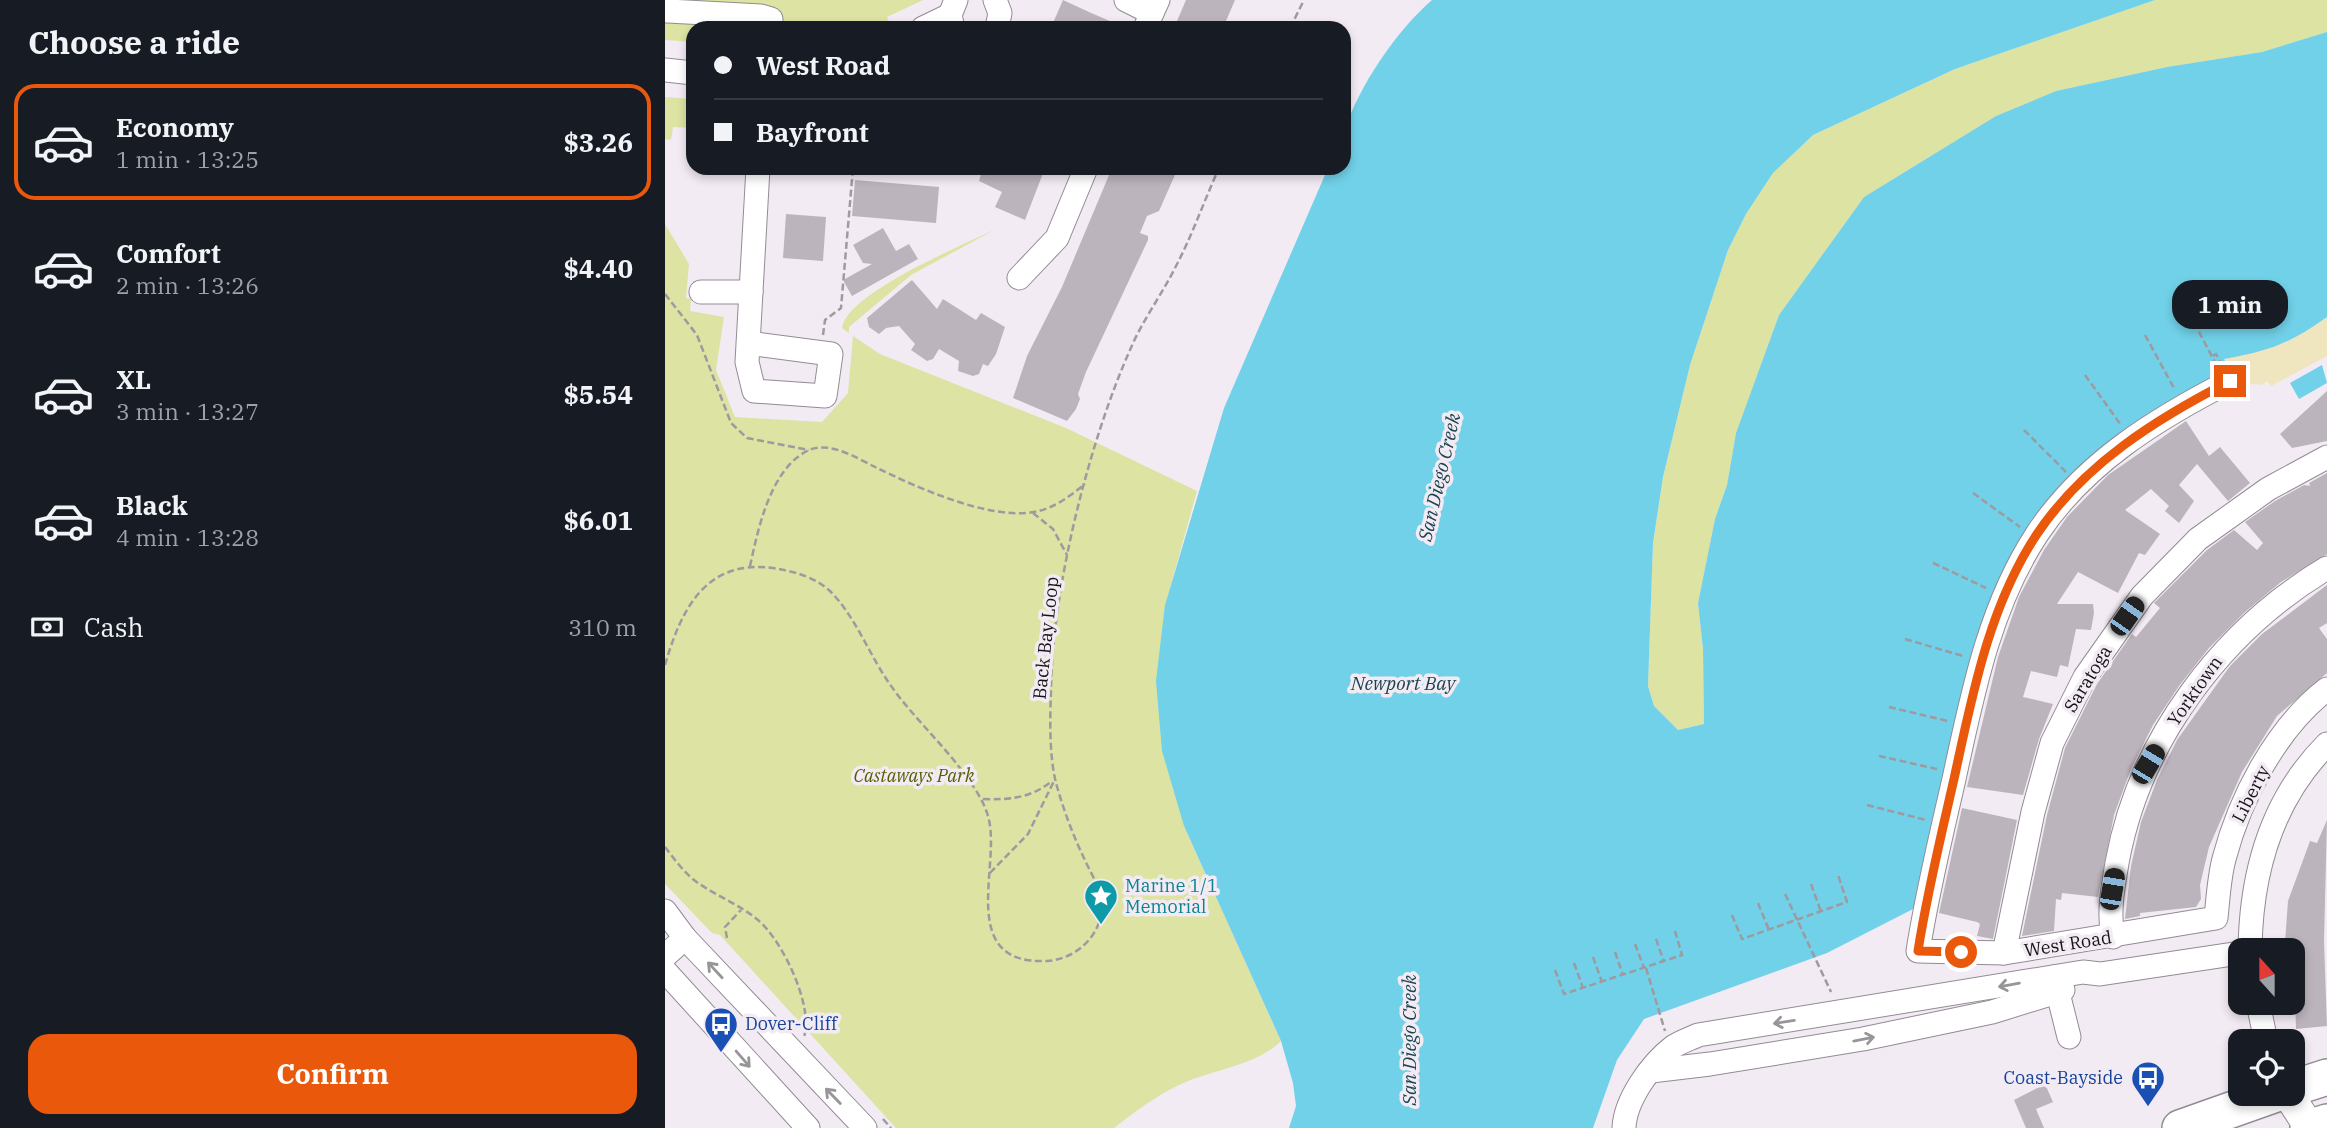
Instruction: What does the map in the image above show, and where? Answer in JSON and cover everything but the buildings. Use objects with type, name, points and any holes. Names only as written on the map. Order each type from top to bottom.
[{"type":"highway","points":[[2305,1084],[2327,1077]]},
{"type":"highway","points":[[2180,1128],[2242,1106]]},
{"type":"highway","points":[[2309,1128],[2327,1122]]},
{"type":"main road","points":[[2295,1106],[2309,1128]]},
{"type":"street","points":[[1126,0],[1152,14]]},
{"type":"street","points":[[665,6],[668,10],[761,16],[771,21]]},
{"type":"street","points":[[665,70],[686,72]]},
{"type":"street","points":[[748,343],[831,354],[825,396],[754,391],[747,362],[748,343],[758,175]]},
{"type":"street","points":[[1019,278],[1057,238],[1083,175]]},
{"type":"street","points":[[701,292],[751,292]]},
{"type":"street","name":"West Road","points":[[2216,918],[2004,953],[1918,951],[1976,677],[2003,602],[2037,534],[2077,487],[2115,451],[2161,417],[2225,377]]},
{"type":"street","name":"Saratoga","points":[[2004,953],[2033,812],[2052,743],[2085,677],[2141,596],[2198,539],[2268,489],[2327,457]]},
{"type":"street","name":"Yorktown","points":[[2113,937],[2112,889],[2120,844],[2148,764],[2192,692],[2225,649],[2276,603],[2327,568]]},
{"type":"street","name":"Liberty","points":[[2216,918],[2223,862],[2237,818],[2260,773],[2291,725],[2327,689]]},
{"type":"street","points":[[2251,938],[2255,880],[2269,834],[2291,790],[2327,744]]},
{"type":"street","points":[[665,911],[685,938],[865,1128]]},
{"type":"street","points":[[665,956],[685,938]]},
{"type":"street","points":[[1624,1128],[1636,1093],[1651,1071],[1673,1048],[1698,1035],[2056,984],[2087,984],[2100,974],[2228,955]]},
{"type":"street","points":[[665,971],[808,1128]]},
{"type":"street","points":[[2056,984],[2069,1037]]},
{"type":"street","points":[[1651,1071],[1710,1065],[1863,1039],[1991,1012],[2056,984]]},
{"type":"path","points":[[1294,21],[1304,0]]},
{"type":"path","points":[[821,352],[825,320],[841,309],[851,175]]},
{"type":"path","name":"Back Bay Loop","points":[[665,666],[674,632],[695,596],[721,576],[750,566],[798,573],[830,591],[905,705],[961,769],[982,799],[989,820],[992,845],[986,911],[993,936],[1012,953],[1039,961],[1056,960],[1072,954],[1091,938],[1098,926],[1101,897],[1070,827],[1055,779],[1051,688],[1055,630],[1067,556],[1085,484],[1129,350],[1176,266],[1216,175]]},
{"type":"path","points":[[665,294],[697,335],[731,423],[747,438],[809,450],[825,448],[848,454],[893,476],[954,499],[1006,513],[1033,513],[1056,505],[1085,484]]},
{"type":"path","points":[[2189,313],[2225,377]]},
{"type":"path","points":[[2145,335],[2178,396]]},
{"type":"path","points":[[2085,375],[2125,431]]},
{"type":"path","points":[[2024,430],[2073,479]]},
{"type":"path","points":[[750,566],[761,515],[772,491],[788,468],[809,450]]},
{"type":"path","points":[[1973,494],[2029,533]]},
{"type":"path","points":[[1033,513],[1053,529],[1067,556]]},
{"type":"path","points":[[1933,563],[1995,593]]},
{"type":"path","points":[[1905,639],[1970,657]]},
{"type":"path","points":[[1889,707],[1954,723]]},
{"type":"path","points":[[1879,756],[1944,771]]},
{"type":"path","points":[[982,799],[1014,799],[1038,792],[1055,779]]},
{"type":"path","points":[[990,874],[1028,834],[1055,779]]},
{"type":"path","points":[[1867,805],[1933,821]]},
{"type":"path","points":[[665,848],[697,883],[757,920],[772,935],[799,991],[806,1030],[794,1056]]},
{"type":"path","points":[[1732,915],[1742,939],[1821,912],[1847,902],[1838,875]]},
{"type":"path","points":[[1811,884],[1821,912]]},
{"type":"path","points":[[1785,894],[1795,921],[1841,1013]]},
{"type":"path","points":[[1758,903],[1769,930]]},
{"type":"path","points":[[727,938],[725,927],[741,910]]},
{"type":"path","points":[[1555,970],[1564,994],[1664,962],[1682,955],[1675,931]]},
{"type":"path","points":[[1656,939],[1664,962]]},
{"type":"path","points":[[1635,944],[1662,1023]]},
{"type":"path","points":[[1615,952],[1623,975]]},
{"type":"path","points":[[1593,957],[1602,982]]},
{"type":"path","points":[[1574,963],[1583,988]]},
{"type":"green space","points":[[665,0],[923,0],[887,17],[889,21],[686,21],[686,42],[665,40]]},
{"type":"green space","points":[[2155,0],[2327,0],[2327,32],[2262,52],[2167,67],[2056,91],[1996,116],[1864,197],[1779,315],[1736,433],[1727,485],[1715,519],[1698,603],[1703,649],[1704,724],[1678,730],[1654,706],[1648,686],[1653,543],[1663,477],[1690,365],[1728,250],[1746,214],[1773,173],[1813,135],[1955,69]]},
{"type":"green space","points":[[665,97],[686,98],[686,128],[673,127],[671,140],[665,139]]},
{"type":"green space","name":"Castaways Park","points":[[665,224],[689,264],[686,298],[691,299],[690,311],[724,317],[716,370],[735,417],[822,422],[848,393],[853,336],[880,354],[1066,428],[1197,491],[1165,606],[1184,826],[1281,1041],[1272,1049],[1250,1061],[1178,1085],[1114,1128],[896,1128],[720,935],[712,933],[665,884]]},
{"type":"green space","points":[[996,229],[911,275],[849,327],[849,333],[842,328],[849,314],[884,286],[934,258]]},
{"type":"sand","points":[[2327,317],[2327,356],[2271,386],[2267,381],[2262,385],[2251,384],[2244,394],[2223,359],[2278,345]]},
{"type":"water","name":"Newport Bay","points":[[1432,0],[2155,0],[1955,69],[1813,135],[1773,173],[1746,214],[1728,250],[1690,365],[1663,477],[1653,543],[1648,686],[1654,706],[1678,730],[1704,724],[1703,649],[1698,603],[1715,519],[1727,485],[1736,433],[1779,315],[1864,197],[1996,116],[2056,91],[2167,67],[2262,52],[2327,32],[2327,317],[2278,345],[2224,359],[2231,372],[2030,534],[1917,907],[1827,953],[1644,1019],[1617,1060],[1593,1128],[1289,1128],[1296,1106],[1293,1083],[1281,1041],[1184,826],[1162,751],[1156,681],[1165,605],[1224,408],[1325,175],[1351,175],[1351,113],[1359,96],[1393,43]]},
{"type":"water","points":[[2322,365],[2327,383],[2299,399],[2290,383]]},
{"type":"place","name":"Marine 1/1 Memorial","points":[[1101,926]]},
{"type":"place","name":"Dover-Cliff","points":[[721,1054]]},
{"type":"place","name":"Coast-Bayside","points":[[2148,1108]]},
{"type":"route","points":[[1961,952],[1918,951],[1976,677],[2003,602],[2037,534],[2077,487],[2115,451],[2161,417],[2230,381]]},
{"type":"water label","name":"San Diego Creek","points":[[1439,477]]},
{"type":"water label","name":"San Diego Creek","points":[[1409,1040]]}]
